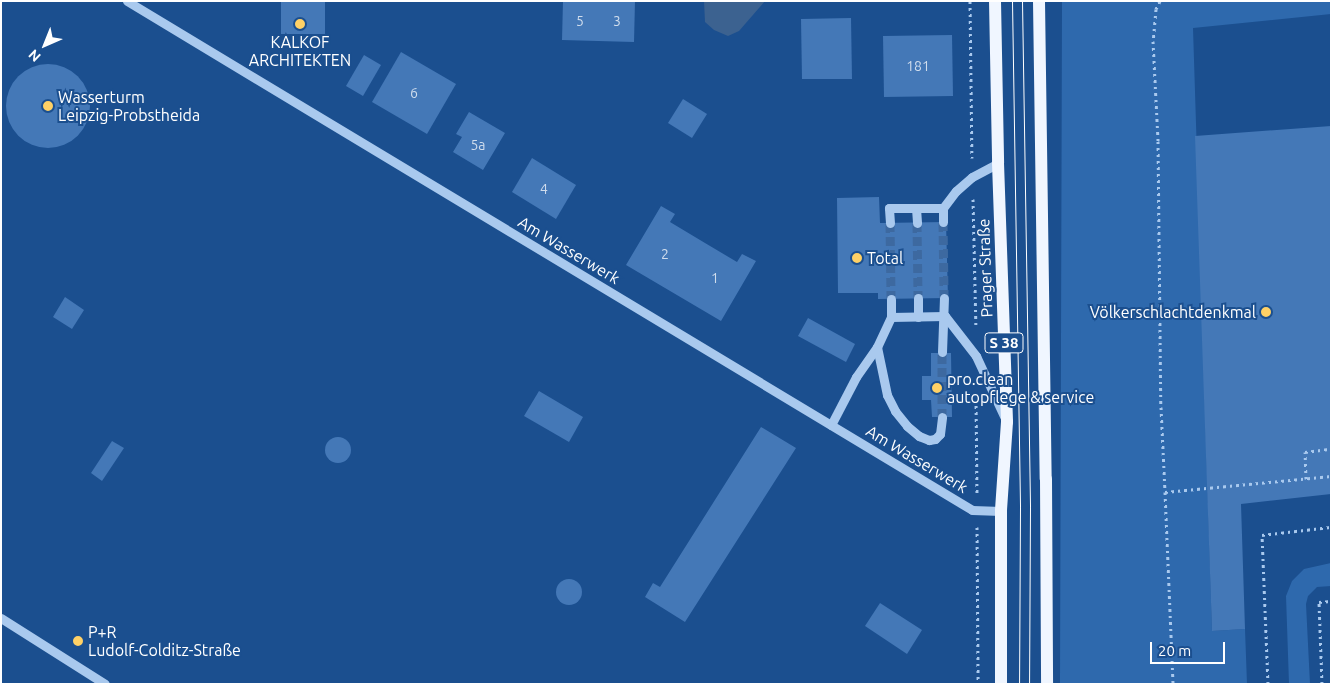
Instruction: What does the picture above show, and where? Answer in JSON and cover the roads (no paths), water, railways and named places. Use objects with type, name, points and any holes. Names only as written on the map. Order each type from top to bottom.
[{"type":"main road","name":"Prager Straße","points":[[995,1],[998,163],[1007,422],[1001,511],[1001,684]]},
{"type":"main road","name":"S 38","points":[[1039,1],[1047,684]]},
{"type":"street","name":"Am Wasserwerk","points":[[127,1],[972,510],[1001,511]]},
{"type":"street","points":[[943,222],[943,208],[956,191],[972,177],[998,163]]},
{"type":"street","points":[[890,223],[890,208],[943,208]]},
{"type":"street","points":[[916,208],[917,223]]},
{"type":"street","points":[[918,298],[918,317]]},
{"type":"street","points":[[942,352],[945,316],[944,298]]},
{"type":"street","points":[[831,425],[856,377],[878,347],[891,317],[891,299]]},
{"type":"street","points":[[945,316],[976,356],[1007,422]]},
{"type":"street","points":[[891,317],[945,316]]},
{"type":"street","points":[[878,347],[887,396],[895,411],[907,426],[919,436],[929,440],[936,439],[940,434],[942,417]]},
{"type":"street","points":[[1,618],[106,684]]},
{"type":"tunnel","points":[[943,222],[944,298]]},
{"type":"tunnel","points":[[890,223],[891,299]]},
{"type":"tunnel","points":[[917,223],[918,298]]},
{"type":"tunnel","points":[[942,352],[942,417]]},
{"type":"tram line","points":[[1012,1],[1020,507],[1019,684]]},
{"type":"tram line","points":[[1022,1],[1030,507],[1029,684]]},
{"type":"place","name":"KALKOF ARCHITEKTEN","points":[[300,24]]},
{"type":"place","name":"Wasserturm Leipzig-Probstheida","points":[[48,106]]},
{"type":"place","name":"Total","points":[[857,258]]},
{"type":"place","name":"Völkerschlachtdenkmal","points":[[1266,312]]},
{"type":"place","name":"pro.clean autopflege & service","points":[[937,388]]},
{"type":"place","name":"P+R Ludolf-Colditz-Straße","points":[[78,641]]}]
